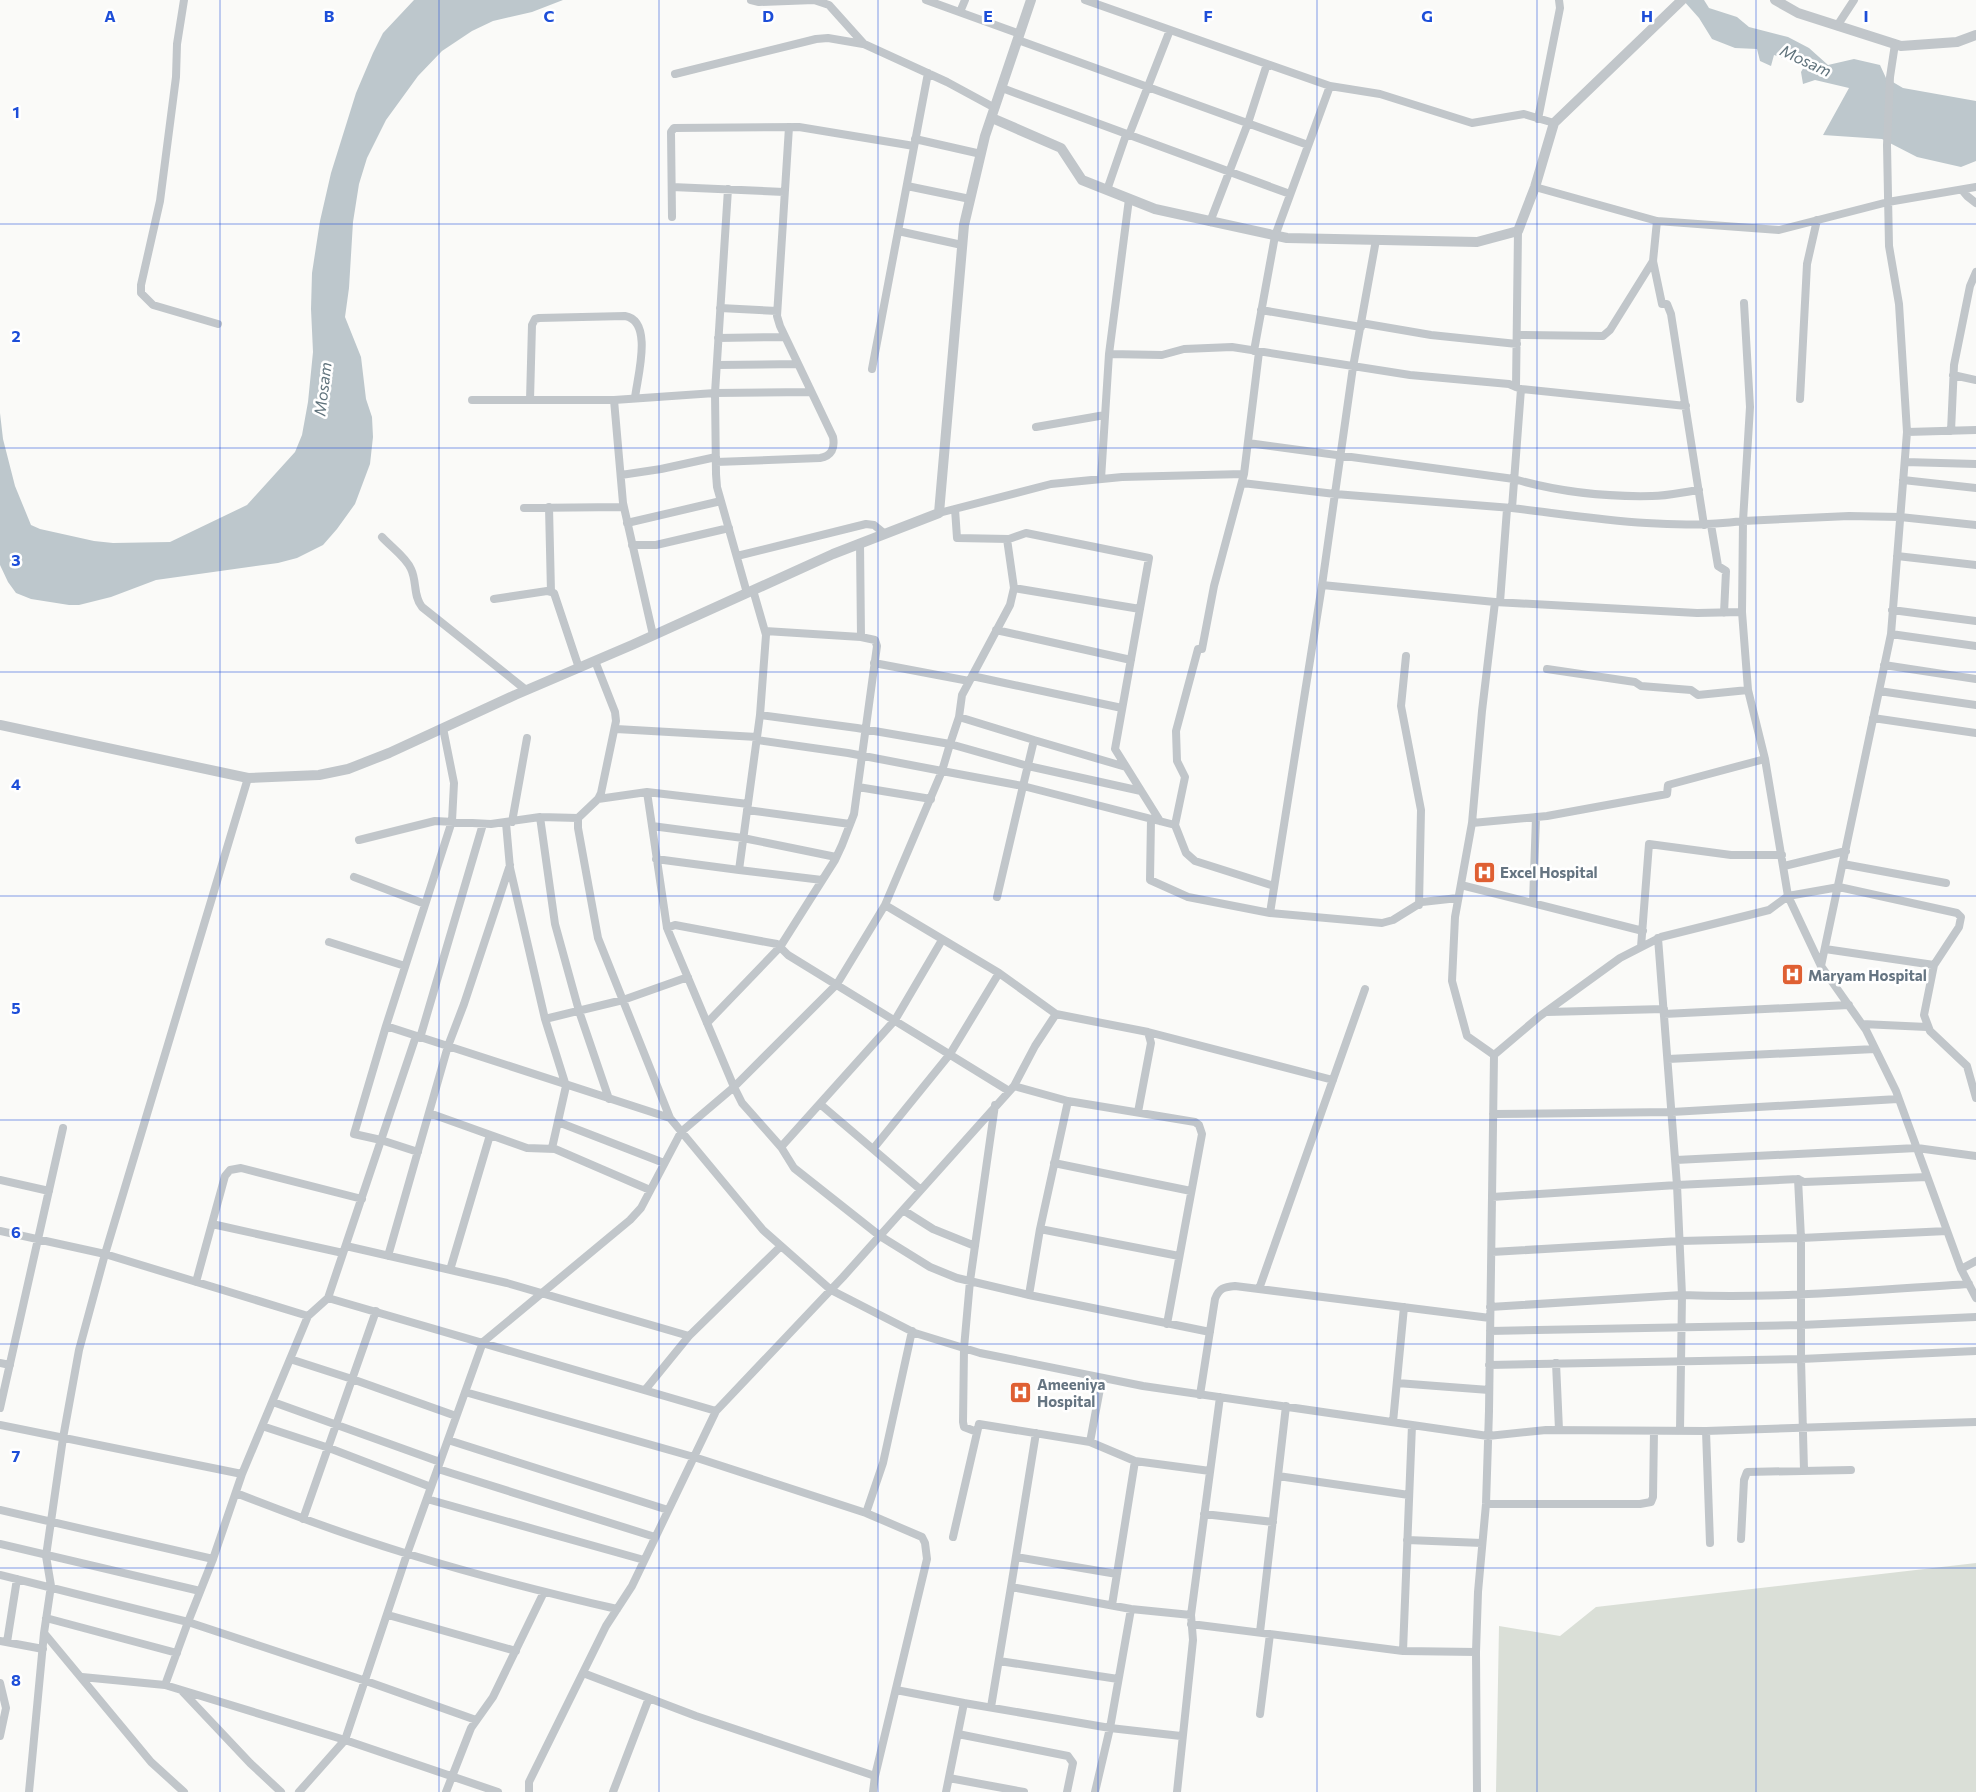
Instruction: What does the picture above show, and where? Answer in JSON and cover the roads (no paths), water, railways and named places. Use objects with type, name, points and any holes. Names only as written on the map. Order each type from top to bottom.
[{"type":"street","points":[[184,0],[177,44],[176,77],[160,201],[140,285],[140,293],[153,305],[218,324]]},
{"type":"street","points":[[751,0],[759,2],[814,0],[822,2],[834,9],[864,44]]},
{"type":"street","points":[[926,0],[1148,87],[1308,145]]},
{"type":"street","points":[[960,12],[965,0]]},
{"type":"street","points":[[939,514],[964,225],[993,113],[1031,0]]},
{"type":"street","points":[[1085,0],[1330,86],[1380,94],[1472,123],[1524,114],[1554,123]]},
{"type":"street","points":[[1538,119],[1560,8],[1559,0]]},
{"type":"street","points":[[1494,1055],[1467,1036],[1452,981],[1455,917],[1472,823],[1482,711],[1514,479],[1519,388],[1517,344],[1518,230],[1535,187],[1554,123],[1577,103],[1682,0]]},
{"type":"street","points":[[1776,0],[1798,13],[1901,46],[1957,42],[1976,35]]},
{"type":"street","points":[[1837,26],[1854,0]]},
{"type":"street","points":[[1107,190],[1126,135],[1129,135],[1170,30]]},
{"type":"street","points":[[675,74],[816,38],[864,44],[928,73],[993,113],[1061,148],[1082,180],[1155,210],[1288,238],[1477,242],[1518,230]]},
{"type":"street","points":[[1821,966],[1891,634],[1905,462],[1907,432],[1899,304],[1888,246],[1890,77],[1895,44]]},
{"type":"street","points":[[1210,222],[1248,123],[1267,64]]},
{"type":"street","points":[[872,369],[928,73]]},
{"type":"street","points":[[1274,886],[1190,858],[1186,853],[1175,825],[1185,777],[1177,762],[1176,731],[1198,650],[1202,649],[1214,586],[1244,474],[1256,352],[1275,236],[1330,86]]},
{"type":"street","points":[[1002,88],[1290,194]]},
{"type":"street","points":[[621,475],[716,460],[827,457],[832,452],[835,444],[833,437],[778,321],[777,311],[789,127]]},
{"type":"street","points":[[672,217],[671,132],[673,128],[806,128],[981,154]]},
{"type":"street","points":[[907,186],[970,199]]},
{"type":"street","points":[[672,187],[784,192]]},
{"type":"street","points":[[1535,187],[1657,221],[1779,230],[1888,202],[1976,187]]},
{"type":"street","points":[[728,190],[715,393],[717,487],[737,556],[765,631],[760,715],[739,870]]},
{"type":"street","points":[[1962,190],[1976,203]]},
{"type":"street","points":[[1101,479],[1109,354],[1129,199]]},
{"type":"street","points":[[1800,399],[1807,264],[1818,220]]},
{"type":"street","points":[[1657,221],[1652,261],[1662,304],[1666,304],[1671,314],[1680,383],[1686,406],[1699,490],[1718,566],[1726,571],[1724,613]]},
{"type":"street","points":[[898,231],[962,245]]},
{"type":"street","points":[[1270,913],[1322,585],[1354,367],[1376,240]]},
{"type":"street","points":[[1517,335],[1604,336],[1610,330],[1652,261]]},
{"type":"street","points":[[1951,431],[1953,375],[1970,286],[1976,272]]},
{"type":"street","points":[[1744,303],[1750,407],[1743,521],[1742,612],[1748,690],[1764,759],[1788,896],[1821,966],[1862,1024],[1875,1049],[1898,1099],[1961,1269],[1976,1298]]},
{"type":"street","points":[[720,308],[777,311]]},
{"type":"street","points":[[1262,310],[1431,335],[1517,344]]},
{"type":"street","points":[[530,400],[533,322],[539,318],[625,316],[634,319],[638,323],[642,344],[634,398]]},
{"type":"street","points":[[718,338],[785,337]]},
{"type":"street","points":[[1109,354],[1162,355],[1184,349],[1232,348],[1410,375],[1509,384],[1519,388],[1686,406]]},
{"type":"street","points":[[717,365],[798,364]]},
{"type":"street","points":[[1953,375],[1976,380]]},
{"type":"street","points":[[472,400],[614,400],[715,393],[812,392]]},
{"type":"street","points":[[614,400],[623,507],[653,635]]},
{"type":"street","points":[[1036,427],[1105,415]]},
{"type":"street","points":[[1907,432],[1976,430]]},
{"type":"street","points":[[1248,444],[1514,479],[1542,487],[1582,493],[1654,496],[1699,490]]},
{"type":"street","points":[[1905,462],[1976,464]]},
{"type":"street","points":[[0,725],[248,778],[302,777],[348,769],[389,753],[833,554],[939,514],[1051,484],[1101,479],[1244,474]]},
{"type":"street","points":[[1903,480],[1976,488]]},
{"type":"street","points":[[1242,483],[1335,494],[1634,522],[1708,525],[1743,521],[1849,516],[1900,517],[1976,526]]},
{"type":"street","points":[[627,523],[721,501]]},
{"type":"street","points":[[524,508],[623,507]]},
{"type":"street","points":[[549,508],[550,592]]},
{"type":"street","points":[[955,509],[956,538],[1007,539],[1026,533],[1149,558],[1115,749],[1160,821]]},
{"type":"street","points":[[737,556],[866,524],[874,525],[885,534]]},
{"type":"street","points":[[632,545],[656,545],[729,528]]},
{"type":"street","points":[[382,537],[409,564],[418,600],[422,607],[526,690]]},
{"type":"street","points":[[299,1792],[345,1740],[407,1554],[483,1342],[630,1220],[641,1208],[680,1132],[734,1087],[837,984],[885,905],[942,771],[959,717],[962,695],[1010,605],[1014,588],[1007,539]]},
{"type":"street","points":[[860,543],[861,637]]},
{"type":"street","points":[[1897,556],[1976,565]]},
{"type":"street","points":[[1322,585],[1498,602],[1698,613],[1742,612]]},
{"type":"street","points":[[1014,588],[1140,610]]},
{"type":"street","points":[[494,599],[550,592],[556,595],[579,668]]},
{"type":"street","points":[[1892,610],[1976,621]]},
{"type":"street","points":[[996,630],[1131,660]]},
{"type":"street","points":[[707,1022],[780,947],[836,857],[854,814],[877,646],[874,640],[861,637],[765,631]]},
{"type":"street","points":[[1891,634],[1976,646]]},
{"type":"street","points":[[1406,656],[1401,706],[1421,810],[1419,904]]},
{"type":"street","points":[[359,840],[428,822],[452,821],[482,824],[540,817],[578,818],[602,793],[616,729],[615,712],[595,661]]},
{"type":"street","points":[[874,664],[971,679],[1122,708]]},
{"type":"street","points":[[1884,665],[1976,678]]},
{"type":"street","points":[[1547,669],[1635,682],[1641,686],[1691,690],[1698,695],[1748,690]]},
{"type":"street","points":[[1879,691],[1976,705]]},
{"type":"street","points":[[760,715],[950,744],[1028,766],[1141,792]]},
{"type":"street","points":[[959,717],[1126,767]]},
{"type":"street","points":[[1874,718],[1976,733]]},
{"type":"street","points":[[418,1152],[381,1140],[354,1134],[386,1026],[452,821],[454,783],[443,728]]},
{"type":"street","points":[[616,729],[757,739],[862,756],[1023,786],[1175,825]]},
{"type":"street","points":[[527,738],[509,822],[510,865],[545,1019],[566,1086],[552,1148]]},
{"type":"street","points":[[997,897],[1034,740]]},
{"type":"street","points":[[1472,823],[1536,817],[1667,794],[1668,785],[1764,759]]},
{"type":"street","points":[[29,1792],[44,1633],[51,1586],[46,1556],[63,1438],[79,1350],[105,1254],[248,778]]},
{"type":"street","points":[[858,787],[931,799]]},
{"type":"street","points":[[598,799],[647,792],[850,824]]},
{"type":"street","points":[[647,792],[667,928],[734,1087],[742,1102],[781,1148],[794,1168],[880,1236],[930,1267],[970,1281],[1029,1295],[1210,1332]]},
{"type":"street","points":[[540,817],[553,917],[579,1011],[609,1099]]},
{"type":"street","points":[[1534,904],[1536,817]]},
{"type":"street","points":[[578,818],[578,828],[598,938],[670,1118],[763,1230],[781,1246],[831,1290],[912,1331],[980,1353],[1102,1378],[1200,1395],[1488,1436],[1559,1430],[1706,1431],[1976,1422]]},
{"type":"street","points":[[1151,819],[1150,880],[1188,897],[1270,913],[1382,923],[1393,920],[1428,900],[1458,898]]},
{"type":"street","points":[[165,1685],[213,1559],[242,1474],[308,1316],[328,1298],[418,1037],[482,824]]},
{"type":"street","points":[[652,826],[743,838],[836,857]]},
{"type":"street","points":[[1641,947],[1649,844],[1730,855],[1782,855]]},
{"type":"street","points":[[1784,866],[1846,851]]},
{"type":"street","points":[[656,859],[822,880]]},
{"type":"street","points":[[1844,864],[1946,883]]},
{"type":"street","points":[[388,1256],[448,1046],[464,1004],[510,865]]},
{"type":"street","points":[[354,877],[425,904]]},
{"type":"street","points":[[1461,885],[1643,931]]},
{"type":"street","points":[[1478,1792],[1476,1652],[1478,1592],[1486,1504],[1492,1252],[1494,1055],[1547,1012],[1620,958],[1658,938],[1769,910],[1788,896],[1839,887],[1957,913],[1960,917],[1959,927],[1934,965],[1924,1015],[1927,1027],[1964,1061],[1970,1073],[1976,1098]]},
{"type":"street","points":[[885,905],[1000,973],[1056,1014],[1148,1032],[1332,1080]]},
{"type":"street","points":[[667,928],[675,925],[777,944],[788,955],[950,1054],[1011,1088],[1068,1101],[1195,1122],[1200,1125],[1202,1134],[1167,1324]]},
{"type":"street","points":[[1658,938],[1676,1160],[1680,1241],[1682,1295],[1680,1430]]},
{"type":"street","points":[[781,1148],[895,1020],[942,940]]},
{"type":"street","points":[[329,942],[405,966]]},
{"type":"street","points":[[1825,949],[1934,965]]},
{"type":"street","points":[[873,1149],[950,1054],[1000,973]]},
{"type":"street","points":[[545,1019],[622,1000],[688,977]]},
{"type":"street","points":[[1258,1289],[1364,988]]},
{"type":"street","points":[[1547,1012],[1664,1012],[1849,1005]]},
{"type":"street","points":[[529,1792],[529,1782],[606,1626],[632,1586],[716,1411],[831,1290],[1011,1088],[1056,1014]]},
{"type":"street","points":[[1862,1024],[1927,1027]]},
{"type":"street","points":[[386,1026],[566,1086],[670,1118]]},
{"type":"street","points":[[1138,1112],[1151,1043],[1148,1032]]},
{"type":"street","points":[[1668,1059],[1875,1049]]},
{"type":"street","points":[[1964,1061],[1976,1063]]},
{"type":"street","points":[[1493,1114],[1672,1112],[1898,1099]]},
{"type":"street","points":[[1029,1295],[1040,1229],[1068,1101]]},
{"type":"street","points":[[820,1104],[921,1190]]},
{"type":"street","points":[[977,1432],[964,1427],[963,1422],[964,1348],[970,1281],[995,1105]]},
{"type":"street","points":[[429,1113],[533,1150],[552,1148],[650,1190]]},
{"type":"street","points":[[558,1122],[664,1163]]},
{"type":"street","points":[[0,1408],[64,1128]]},
{"type":"street","points":[[450,1270],[490,1135]]},
{"type":"street","points":[[1676,1160],[1917,1148],[1976,1156]]},
{"type":"street","points":[[1054,1163],[1191,1192]]},
{"type":"street","points":[[196,1282],[225,1176],[230,1170],[235,1168],[362,1199]]},
{"type":"street","points":[[1492,1197],[1677,1184],[1798,1179],[1804,1182],[1927,1177]]},
{"type":"street","points":[[1798,1179],[1801,1238],[1801,1359],[1804,1470]]},
{"type":"street","points":[[0,1180],[49,1190]]},
{"type":"street","points":[[903,1210],[932,1229],[975,1246]]},
{"type":"street","points":[[212,1224],[345,1250],[388,1256],[450,1270],[543,1293],[689,1336]]},
{"type":"street","points":[[1040,1229],[1179,1256]]},
{"type":"street","points":[[0,1231],[105,1254],[308,1316]]},
{"type":"street","points":[[1492,1252],[1680,1241],[1801,1238],[1947,1231]]},
{"type":"street","points":[[645,1390],[689,1336],[781,1246]]},
{"type":"street","points":[[1961,1269],[1976,1261]]},
{"type":"street","points":[[1490,1307],[1682,1295],[1712,1296],[1801,1293],[1968,1284]]},
{"type":"street","points":[[1200,1395],[1215,1299],[1218,1291],[1225,1287],[1235,1286],[1490,1318]]},
{"type":"street","points":[[328,1298],[716,1411]]},
{"type":"street","points":[[1393,1422],[1404,1307]]},
{"type":"street","points":[[302,1519],[329,1448],[376,1312]]},
{"type":"street","points":[[1490,1331],[1801,1325],[1976,1316]]},
{"type":"street","points":[[866,1513],[883,1464],[912,1331]]},
{"type":"street","points":[[1489,1365],[1801,1359],[1976,1351]]},
{"type":"street","points":[[290,1359],[456,1416]]},
{"type":"street","points":[[0,1363],[10,1365]]},
{"type":"street","points":[[1556,1363],[1559,1430]]},
{"type":"street","points":[[1090,1442],[1102,1378]]},
{"type":"street","points":[[1397,1382],[1489,1390]]},
{"type":"street","points":[[465,1392],[694,1457],[866,1513],[922,1537],[927,1552],[927,1559],[875,1776],[873,1792]]},
{"type":"street","points":[[1177,1792],[1192,1640],[1192,1619],[1220,1397]]},
{"type":"street","points":[[272,1402],[439,1465],[655,1537]]},
{"type":"street","points":[[1260,1632],[1286,1406]]},
{"type":"street","points":[[953,1537],[979,1424],[1090,1442],[1135,1461],[1210,1472]]},
{"type":"street","points":[[0,1425],[242,1474]]},
{"type":"street","points":[[1403,1651],[1412,1425]]},
{"type":"street","points":[[262,1426],[329,1448],[431,1487]]},
{"type":"street","points":[[1486,1504],[1646,1504],[1651,1502],[1653,1497],[1654,1431]]},
{"type":"street","points":[[1706,1431],[1710,1543]]},
{"type":"street","points":[[991,1707],[1036,1433]]},
{"type":"street","points":[[448,1440],[668,1510]]},
{"type":"street","points":[[1112,1605],[1135,1461]]},
{"type":"street","points":[[1741,1538],[1744,1480],[1747,1472],[1851,1470]]},
{"type":"street","points":[[1278,1476],[1409,1495]]},
{"type":"street","points":[[236,1493],[302,1519],[407,1554],[544,1592],[617,1609]]},
{"type":"street","points":[[427,1500],[644,1560]]},
{"type":"street","points":[[0,1510],[213,1559]]},
{"type":"street","points":[[1204,1514],[1273,1522]]},
{"type":"street","points":[[1407,1540],[1482,1543]]},
{"type":"street","points":[[0,1544],[200,1591]]},
{"type":"street","points":[[1016,1557],[1117,1574]]},
{"type":"street","points":[[0,1575],[51,1586],[188,1622],[476,1720]]},
{"type":"street","points":[[17,1578],[4,1641],[43,1649]]},
{"type":"street","points":[[1011,1587],[1270,1634],[1403,1651],[1476,1652]]},
{"type":"street","points":[[446,1792],[476,1720],[493,1697],[544,1592]]},
{"type":"street","points":[[1095,1792],[1110,1728],[1130,1609]]},
{"type":"street","points":[[388,1615],[516,1651]]},
{"type":"street","points":[[46,1618],[177,1653]]},
{"type":"street","points":[[44,1633],[151,1762],[184,1792]]},
{"type":"street","points":[[1260,1714],[1270,1634]]},
{"type":"street","points":[[999,1661],[1118,1679]]},
{"type":"street","points":[[583,1673],[696,1716],[875,1776]]},
{"type":"street","points":[[82,1677],[165,1685],[180,1689],[345,1740],[498,1792]]},
{"type":"street","points":[[0,1683],[6,1702],[0,1736]]},
{"type":"street","points":[[180,1689],[250,1763],[282,1792]]},
{"type":"street","points":[[896,1690],[1110,1728],[1182,1736]]},
{"type":"street","points":[[613,1792],[649,1698]]},
{"type":"street","points":[[946,1792],[964,1703]]},
{"type":"street","points":[[958,1734],[1068,1756],[1073,1764],[1067,1792]]},
{"type":"street","points":[[949,1778],[1024,1792]]},
{"type":"water","name":"Mosam","points":[[414,0],[563,0],[532,12],[493,21],[472,31],[442,51],[418,76],[386,120],[367,158],[359,184],[353,222],[349,288],[345,317],[361,357],[366,399],[372,417],[373,437],[370,464],[355,504],[323,545],[297,558],[278,563],[156,580],[111,597],[79,605],[31,599],[16,593],[0,565],[0,413],[3,439],[15,486],[31,525],[40,529],[94,541],[113,543],[170,542],[247,505],[295,452],[302,435],[308,402],[313,352],[312,273],[320,221],[331,173],[356,93],[373,53],[383,33]]},
{"type":"water","name":"Mosam","points":[[1683,0],[1704,0],[1709,8],[1737,17],[1749,27],[1788,37],[1809,48],[1828,65],[1854,59],[1880,65],[1886,78],[1903,88],[1976,101],[1976,161],[1961,167],[1917,157],[1882,139],[1823,135],[1849,88],[1815,80],[1803,84],[1801,72],[1805,65],[1774,55],[1771,66],[1760,61],[1757,49],[1735,48],[1712,39],[1699,18]]},
{"type":"place","name":"Excel Hospital","points":[[1484,872]]},
{"type":"place","name":"Maryam Hospital","points":[[1792,975]]},
{"type":"place","name":"Ameeniya Hospital","points":[[1021,1393]]}]
